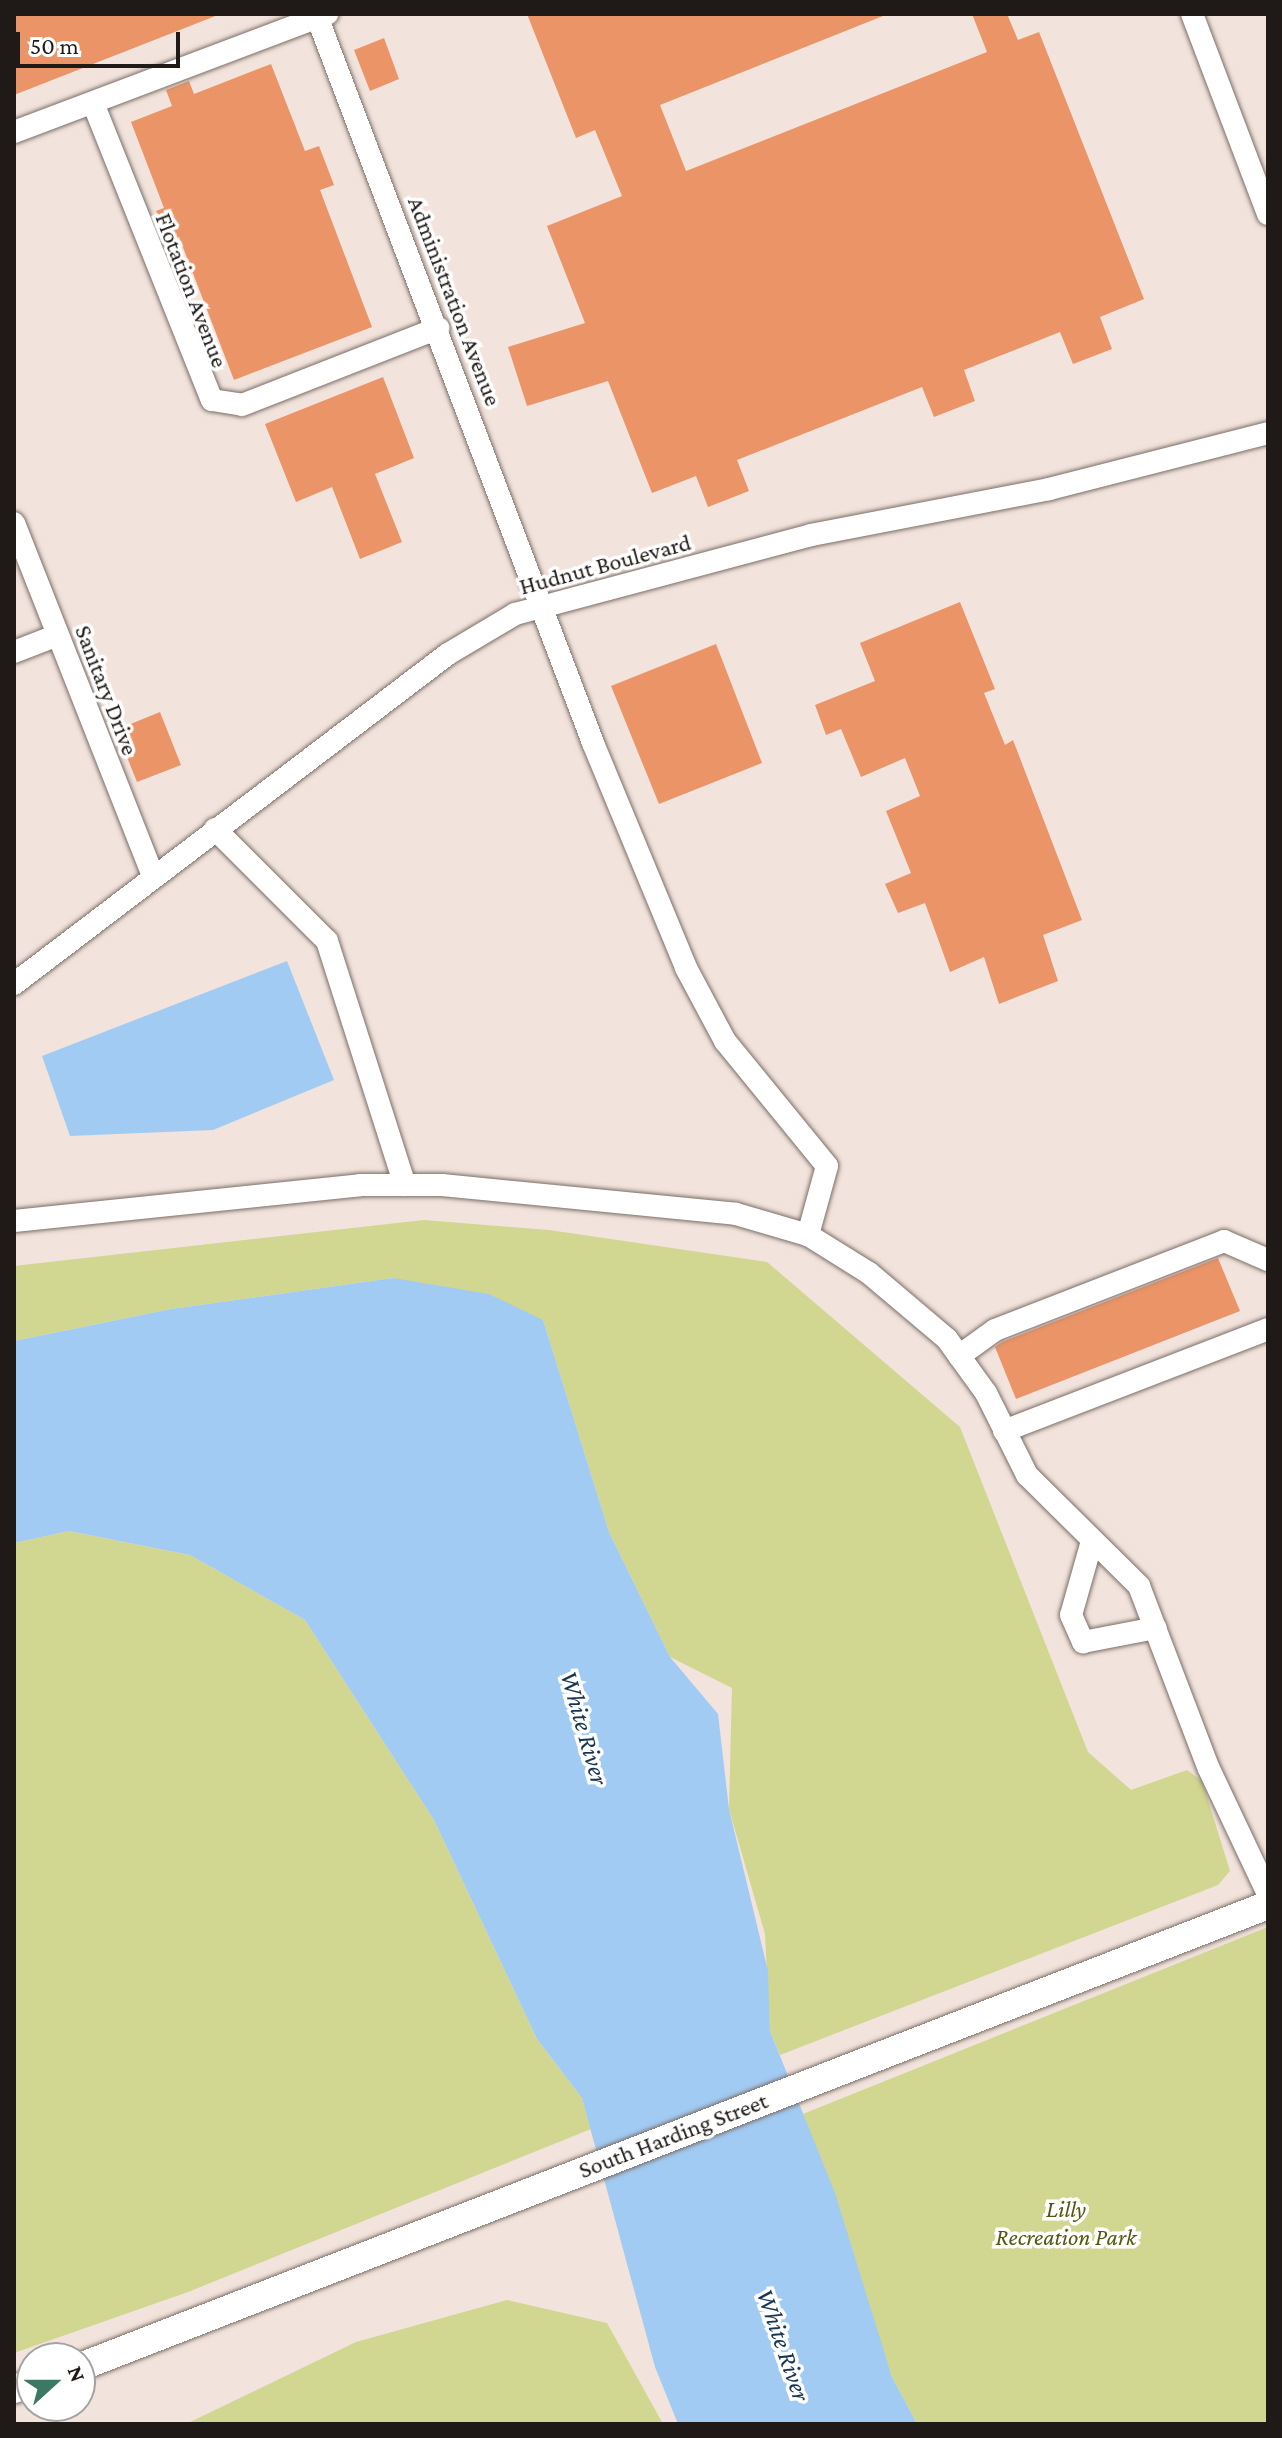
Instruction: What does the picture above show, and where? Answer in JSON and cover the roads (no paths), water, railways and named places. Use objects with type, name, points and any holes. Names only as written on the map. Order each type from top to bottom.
[{"type":"main road","name":"South Harding Street","points":[[96,2361],[1268,1905]]},
{"type":"street","points":[[1192,14],[1268,214]]},
{"type":"street","points":[[14,132],[320,15]]},
{"type":"street","name":"Administration Avenue","points":[[320,15],[543,605],[686,968],[725,1041],[827,1166],[808,1235]]},
{"type":"street","name":"Flotation Avenue","points":[[93,103],[204,392],[216,403],[242,405],[438,328]]},
{"type":"street","name":"Hudnut Boulevard","points":[[14,984],[448,654],[493,625],[543,605],[811,535],[1049,489],[1268,433]]},
{"type":"street","name":"Sanitary Drive","points":[[14,523],[153,876]]},
{"type":"street","points":[[14,652],[58,635]]},
{"type":"street","points":[[215,829],[327,941],[405,1185]]},
{"type":"street","points":[[14,1221],[405,1185],[736,1214],[808,1235],[869,1273],[959,1356],[1027,1475],[1139,1586],[1209,1769],[1268,1894]]},
{"type":"street","points":[[959,1356],[995,1330],[1224,1241],[1268,1260]]},
{"type":"street","points":[[1004,1431],[1268,1329]]},
{"type":"street","points":[[1092,1541],[1071,1615],[1083,1642],[1156,1628]]},
{"type":"water","points":[[287,961],[334,1080],[213,1130],[70,1136],[42,1056]]},
{"type":"water","name":"White River","points":[[393,1278],[489,1294],[543,1320],[609,1532],[670,1657],[718,1714],[729,1809],[768,1971],[770,2031],[835,2193],[892,2377],[917,2424],[678,2424],[655,2367],[582,2098],[537,2039],[434,1820],[305,1620],[190,1555],[69,1531],[14,1543],[14,1341],[171,1309]]},
{"type":"park label","name":"Lilly Recreation Park","points":[[1066,2223]]}]
